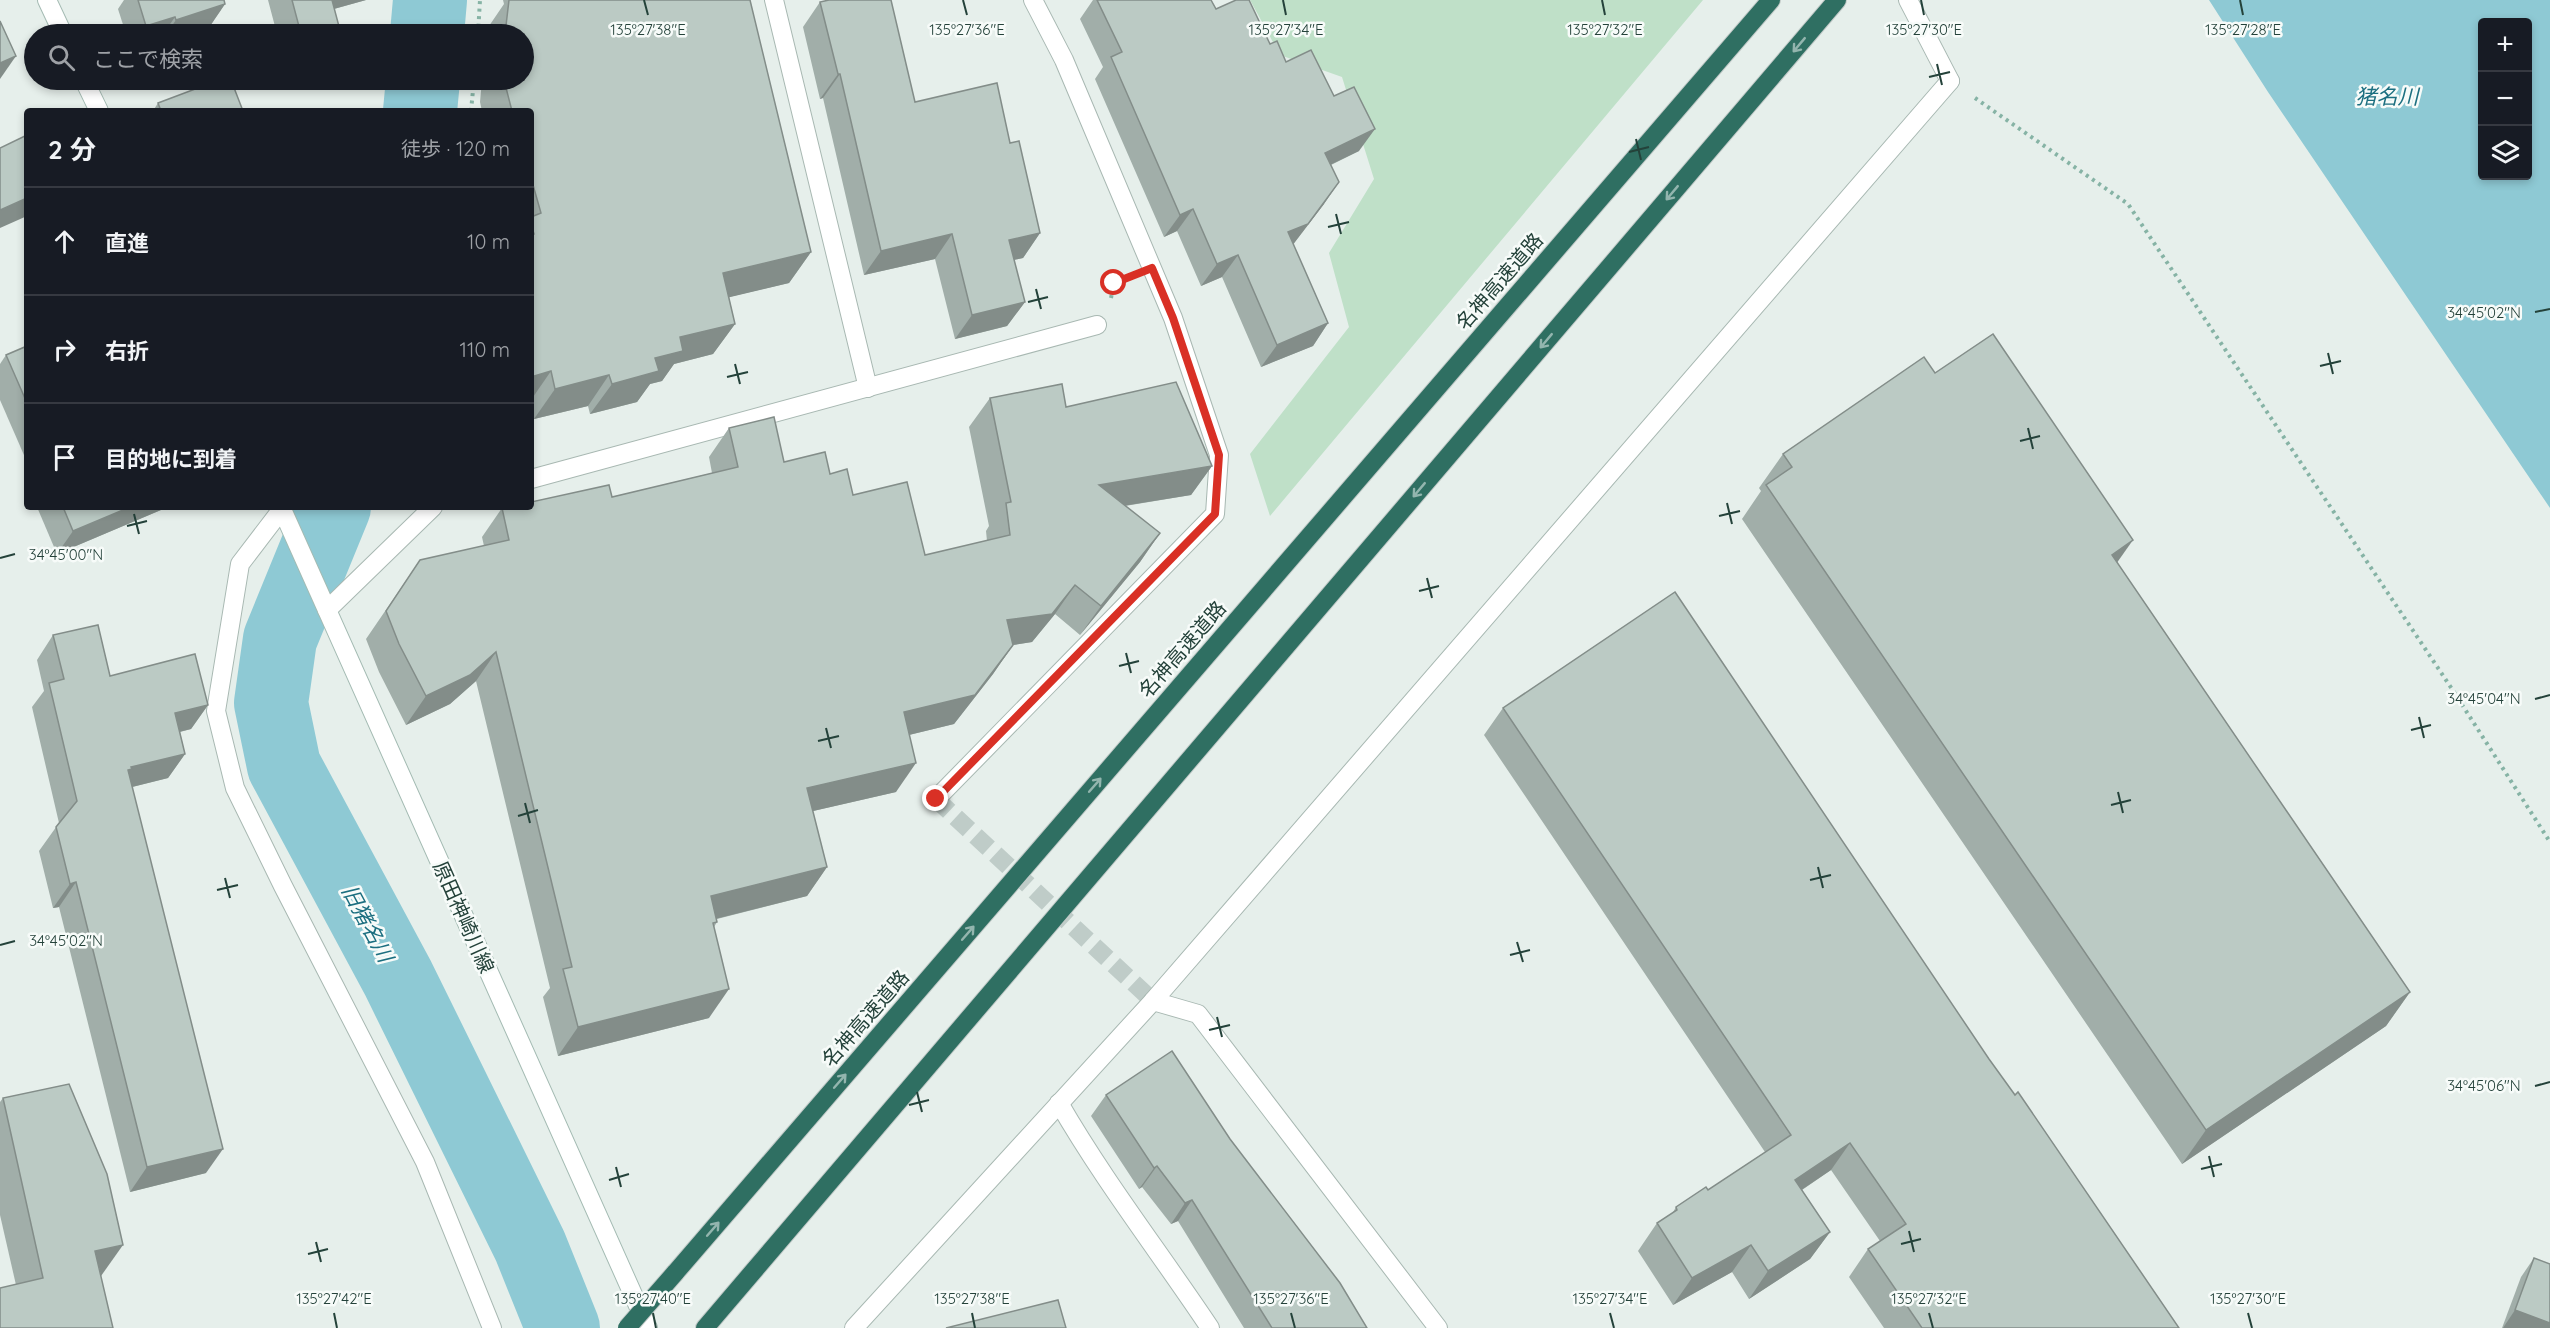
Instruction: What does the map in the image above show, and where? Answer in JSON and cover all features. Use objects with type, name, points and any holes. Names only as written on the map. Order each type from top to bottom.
[{"type":"highway","name":"名神高速道路","points":[[627,1328],[1771,0]]},
{"type":"highway","points":[[705,1328],[1837,0]]},
{"type":"street","points":[[47,0],[58,24]]},
{"type":"street","points":[[774,0],[868,388]]},
{"type":"street","points":[[936,799],[1215,514],[1219,455],[1173,318],[1064,60],[1033,0]]},
{"type":"street","points":[[854,1328],[1153,1001],[1950,81],[1908,0]]},
{"type":"street","points":[[89,90],[98,108]]},
{"type":"street","points":[[534,478],[1097,326]]},
{"type":"street","points":[[280,510],[240,564],[216,711],[235,788],[425,1162],[492,1328]]},
{"type":"street","name":"原田神崎川線","points":[[282,510],[648,1328]]},
{"type":"street","points":[[327,610],[430,510]]},
{"type":"street","points":[[1153,1001],[1198,1014],[1438,1328]]},
{"type":"street","points":[[1059,1103],[1083,1143],[1210,1328]]},
{"type":"path","points":[[479,24],[480,0]]},
{"type":"path","points":[[1950,81],[2128,204],[2452,689],[2550,842]]},
{"type":"path","points":[[471,108],[473,90]]},
{"type":"path","points":[[1097,326],[1109,305],[1114,283],[1152,268]]},
{"type":"green space","points":[[1250,0],[1703,0],[1270,516],[1250,454],[1349,327],[1329,253],[1374,179],[1342,77],[1280,55]]},
{"type":"water","name":"猪名川","points":[[2209,0],[2550,0],[2550,508],[2268,92]]},
{"type":"building","points":[[138,0],[224,0],[225,4],[176,20],[175,17],[145,24]]},
{"type":"building","points":[[292,0],[332,0],[338,24],[298,24]]},
{"type":"building","points":[[509,0],[750,0],[811,252],[723,273],[735,324],[680,337],[683,351],[655,358],[659,371],[612,384],[609,375],[555,389],[551,371],[534,376],[534,216],[541,213],[534,188],[534,108],[511,108],[507,90],[534,90],[534,24],[506,24]]},
{"type":"building","points":[[891,0],[915,102],[997,83],[1010,143],[1019,141],[1040,233],[1009,240],[1025,302],[972,315],[952,234],[881,251],[840,74],[838,74],[820,2]]},
{"type":"building","points":[[1097,0],[1211,0],[1216,9],[1236,0],[1249,0],[1270,44],[1277,41],[1286,62],[1311,50],[1334,96],[1354,87],[1375,129],[1325,153],[1339,182],[1308,224],[1288,232],[1328,323],[1277,345],[1238,255],[1217,264],[1193,209],[1180,215],[1111,57],[1122,52]]},
{"type":"building","points":[[0,21],[16,56],[0,63]]},
{"type":"building","points":[[192,90],[235,90],[242,108],[160,108],[158,103]]},
{"type":"building","points":[[24,136],[24,199],[0,210],[0,148]]},
{"type":"building","points":[[1993,334],[2133,540],[2112,555],[2410,992],[2206,1130],[1766,485],[1792,467],[1783,454],[1924,357],[1935,373]]},
{"type":"building","points":[[24,347],[24,396],[6,355]]},
{"type":"building","points":[[1176,382],[1212,466],[1099,485],[1160,533],[1101,606],[1075,585],[1052,614],[1007,620],[1013,645],[975,695],[904,712],[916,763],[807,788],[827,867],[711,896],[717,922],[713,923],[729,989],[578,1027],[563,969],[572,967],[496,652],[470,675],[426,696],[399,644],[386,611],[420,560],[509,540],[502,510],[534,510],[534,501],[609,485],[612,497],[738,467],[729,428],[774,417],[784,462],[825,452],[830,474],[847,469],[853,495],[907,482],[925,555],[1010,535],[1006,503],[1011,502],[990,398],[1062,384],[1066,407]]},
{"type":"building","points":[[64,510],[123,510],[73,531]]},
{"type":"building","points":[[1675,592],[1989,1059],[2015,1095],[2018,1092],[2179,1328],[1922,1328],[1868,1249],[1906,1224],[1850,1143],[1795,1180],[1830,1232],[1768,1271],[1751,1245],[1692,1278],[1657,1223],[1706,1187],[1708,1190],[1791,1135],[1503,708]]},
{"type":"building","points":[[98,625],[110,676],[195,654],[208,705],[175,713],[185,754],[131,767],[132,769],[128,770],[223,1149],[147,1167],[76,882],[70,884],[56,827],[77,801],[49,683],[64,679],[53,635]]},
{"type":"building","points":[[1172,1051],[1230,1139],[1340,1283],[1367,1328],[1272,1328],[1192,1200],[1185,1203],[1157,1166],[1154,1168],[1106,1095]]},
{"type":"building","points":[[69,1084],[107,1174],[123,1245],[95,1251],[113,1328],[0,1328],[0,1288],[43,1278],[3,1098]]},
{"type":"building","points":[[2534,1258],[2550,1264],[2550,1323],[2515,1310]]},
{"type":"building","points":[[1058,1300],[1066,1328],[946,1328]]},
{"type":"waterway","name":"旧猪名川","points":[[428,24],[430,0]]},
{"type":"waterway","name":"旧猪名川","points":[[420,108],[422,90]]},
{"type":"waterway","name":"旧猪名川","points":[[333,510],[280,639],[271,703],[284,766],[398,978],[530,1246],[563,1328]]},
{"type":"tunnel","points":[[936,799],[1153,1001]]},
{"type":"route","points":[[936,799],[1215,514],[1219,455],[1173,318],[1152,268],[1114,283]]}]
